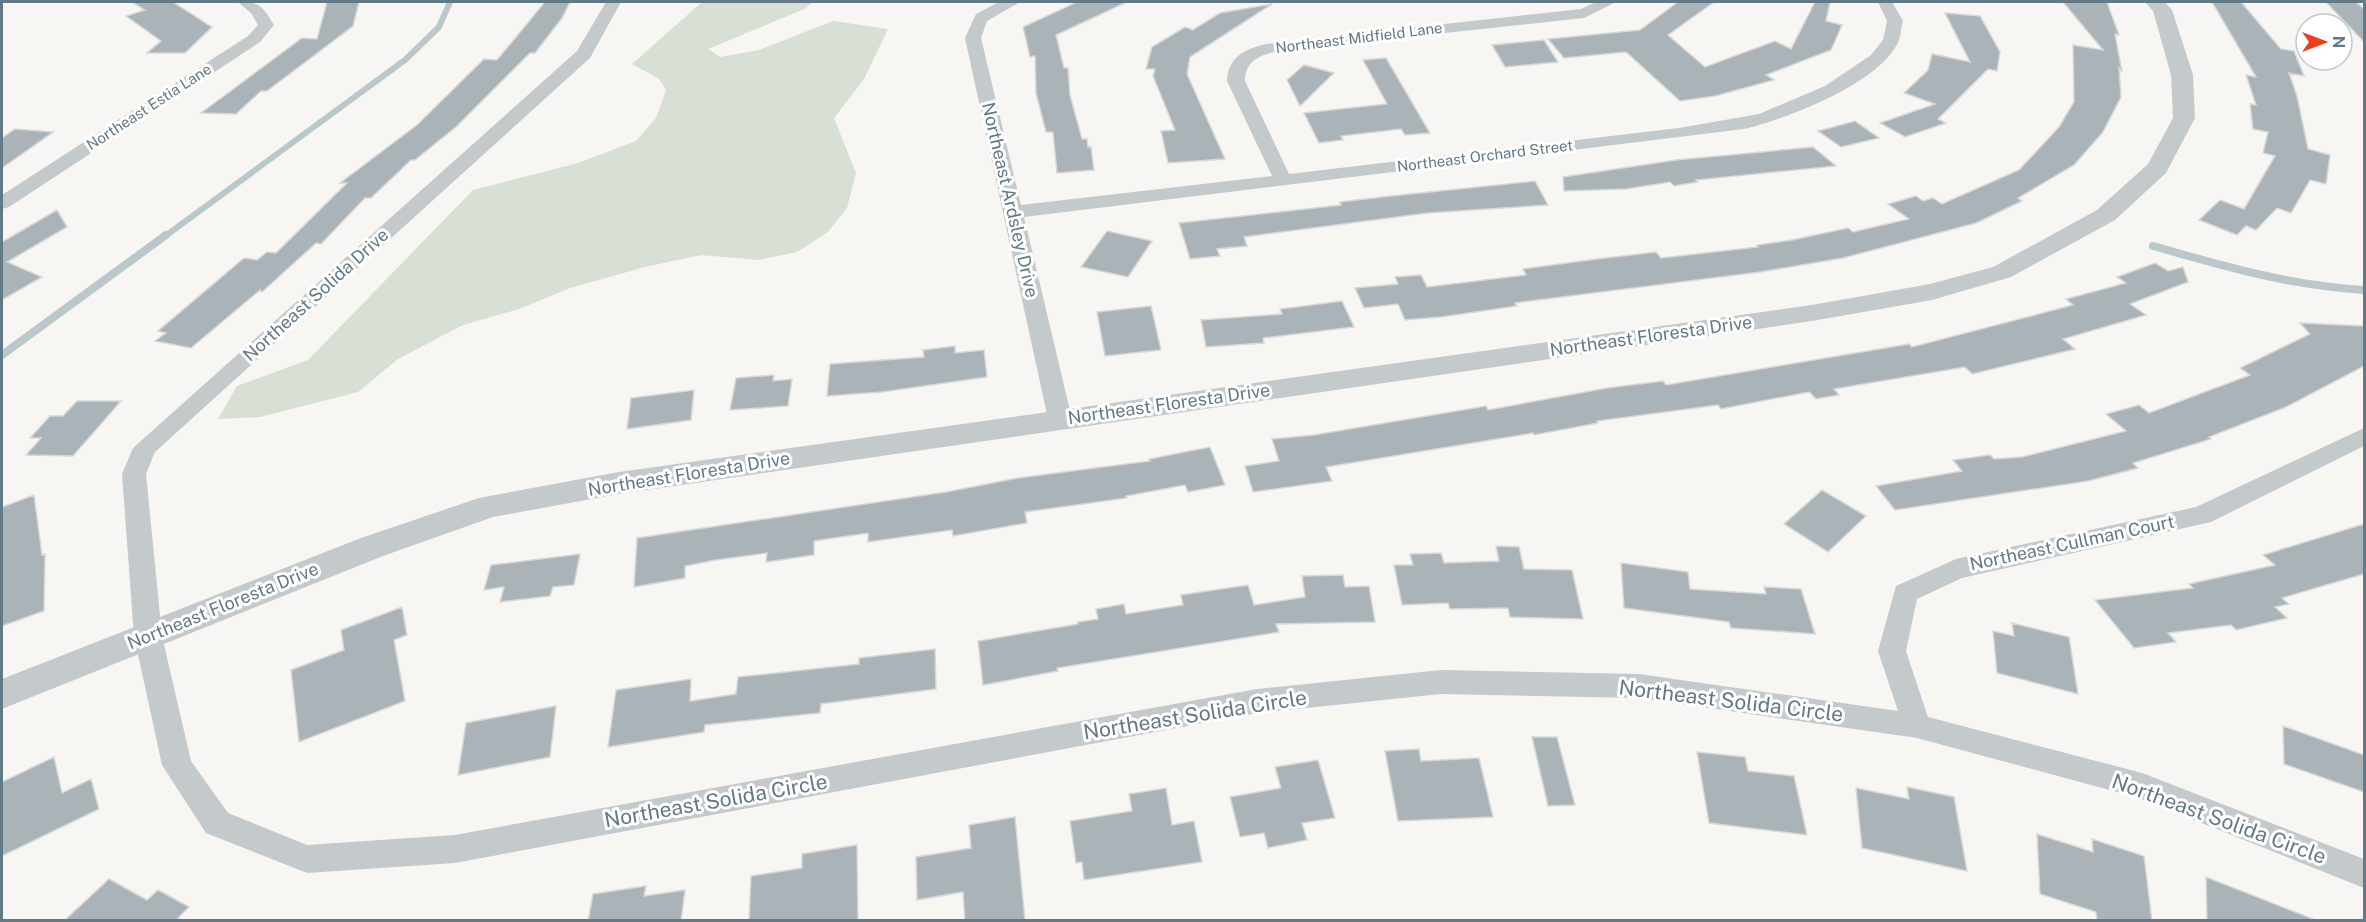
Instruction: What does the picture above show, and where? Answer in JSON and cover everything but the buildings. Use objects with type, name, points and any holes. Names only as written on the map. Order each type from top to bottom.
[{"type":"street","name":"Northeast Estia Lane","points":[[2,202],[254,39],[266,25],[256,10],[245,2]]},
{"type":"street","name":"Northeast Solida Drive","points":[[148,636],[134,474],[145,448],[584,54],[613,2]]},
{"type":"street","name":"Northeast Ardsley Drive","points":[[1012,2],[987,12],[976,23],[974,38],[1060,419]]},
{"type":"street","name":"Northeast Midfield Lane","points":[[1283,180],[1236,81],[1238,67],[1248,55],[1268,48],[1296,44],[1584,13],[1608,2]]},
{"type":"street","name":"Northeast Orchard Street","points":[[1013,212],[1679,133],[1763,118],[1840,86],[1875,60],[1887,45],[1896,22],[1895,15],[1885,2]]},
{"type":"street","name":"Northeast Floresta Drive","points":[[2,694],[372,547],[490,506],[620,483],[1812,313],[1932,292],[2002,272],[2106,215],[2158,168],[2184,118],[2182,75],[2162,10],[2155,2]]},
{"type":"street","name":"Northeast Cullman Court","points":[[1917,726],[1892,651],[1905,593],[1956,568],[2202,515],[2364,436]]},
{"type":"street","name":"Northeast Solida Circle","points":[[148,636],[177,765],[217,823],[307,858],[455,849],[1257,701],[1441,682],[1639,686],[1917,726],[2142,786],[2364,874]]},
{"type":"shaded area","points":[[702,2],[813,2],[804,9],[708,49],[720,57],[759,50],[833,21],[888,29],[864,79],[834,118],[856,173],[847,208],[828,232],[797,252],[759,260],[701,255],[645,267],[570,288],[519,309],[463,325],[398,359],[358,392],[260,417],[218,419],[237,386],[308,360],[473,190],[578,163],[636,141],[656,118],[666,90],[659,79],[632,64]]},
{"type":"waterway","points":[[164,237],[405,60],[439,27],[450,2]]},
{"type":"waterway","points":[[2,355],[166,235]]},
{"type":"waterway","points":[[2153,246],[2232,268],[2283,279],[2364,290]]}]
